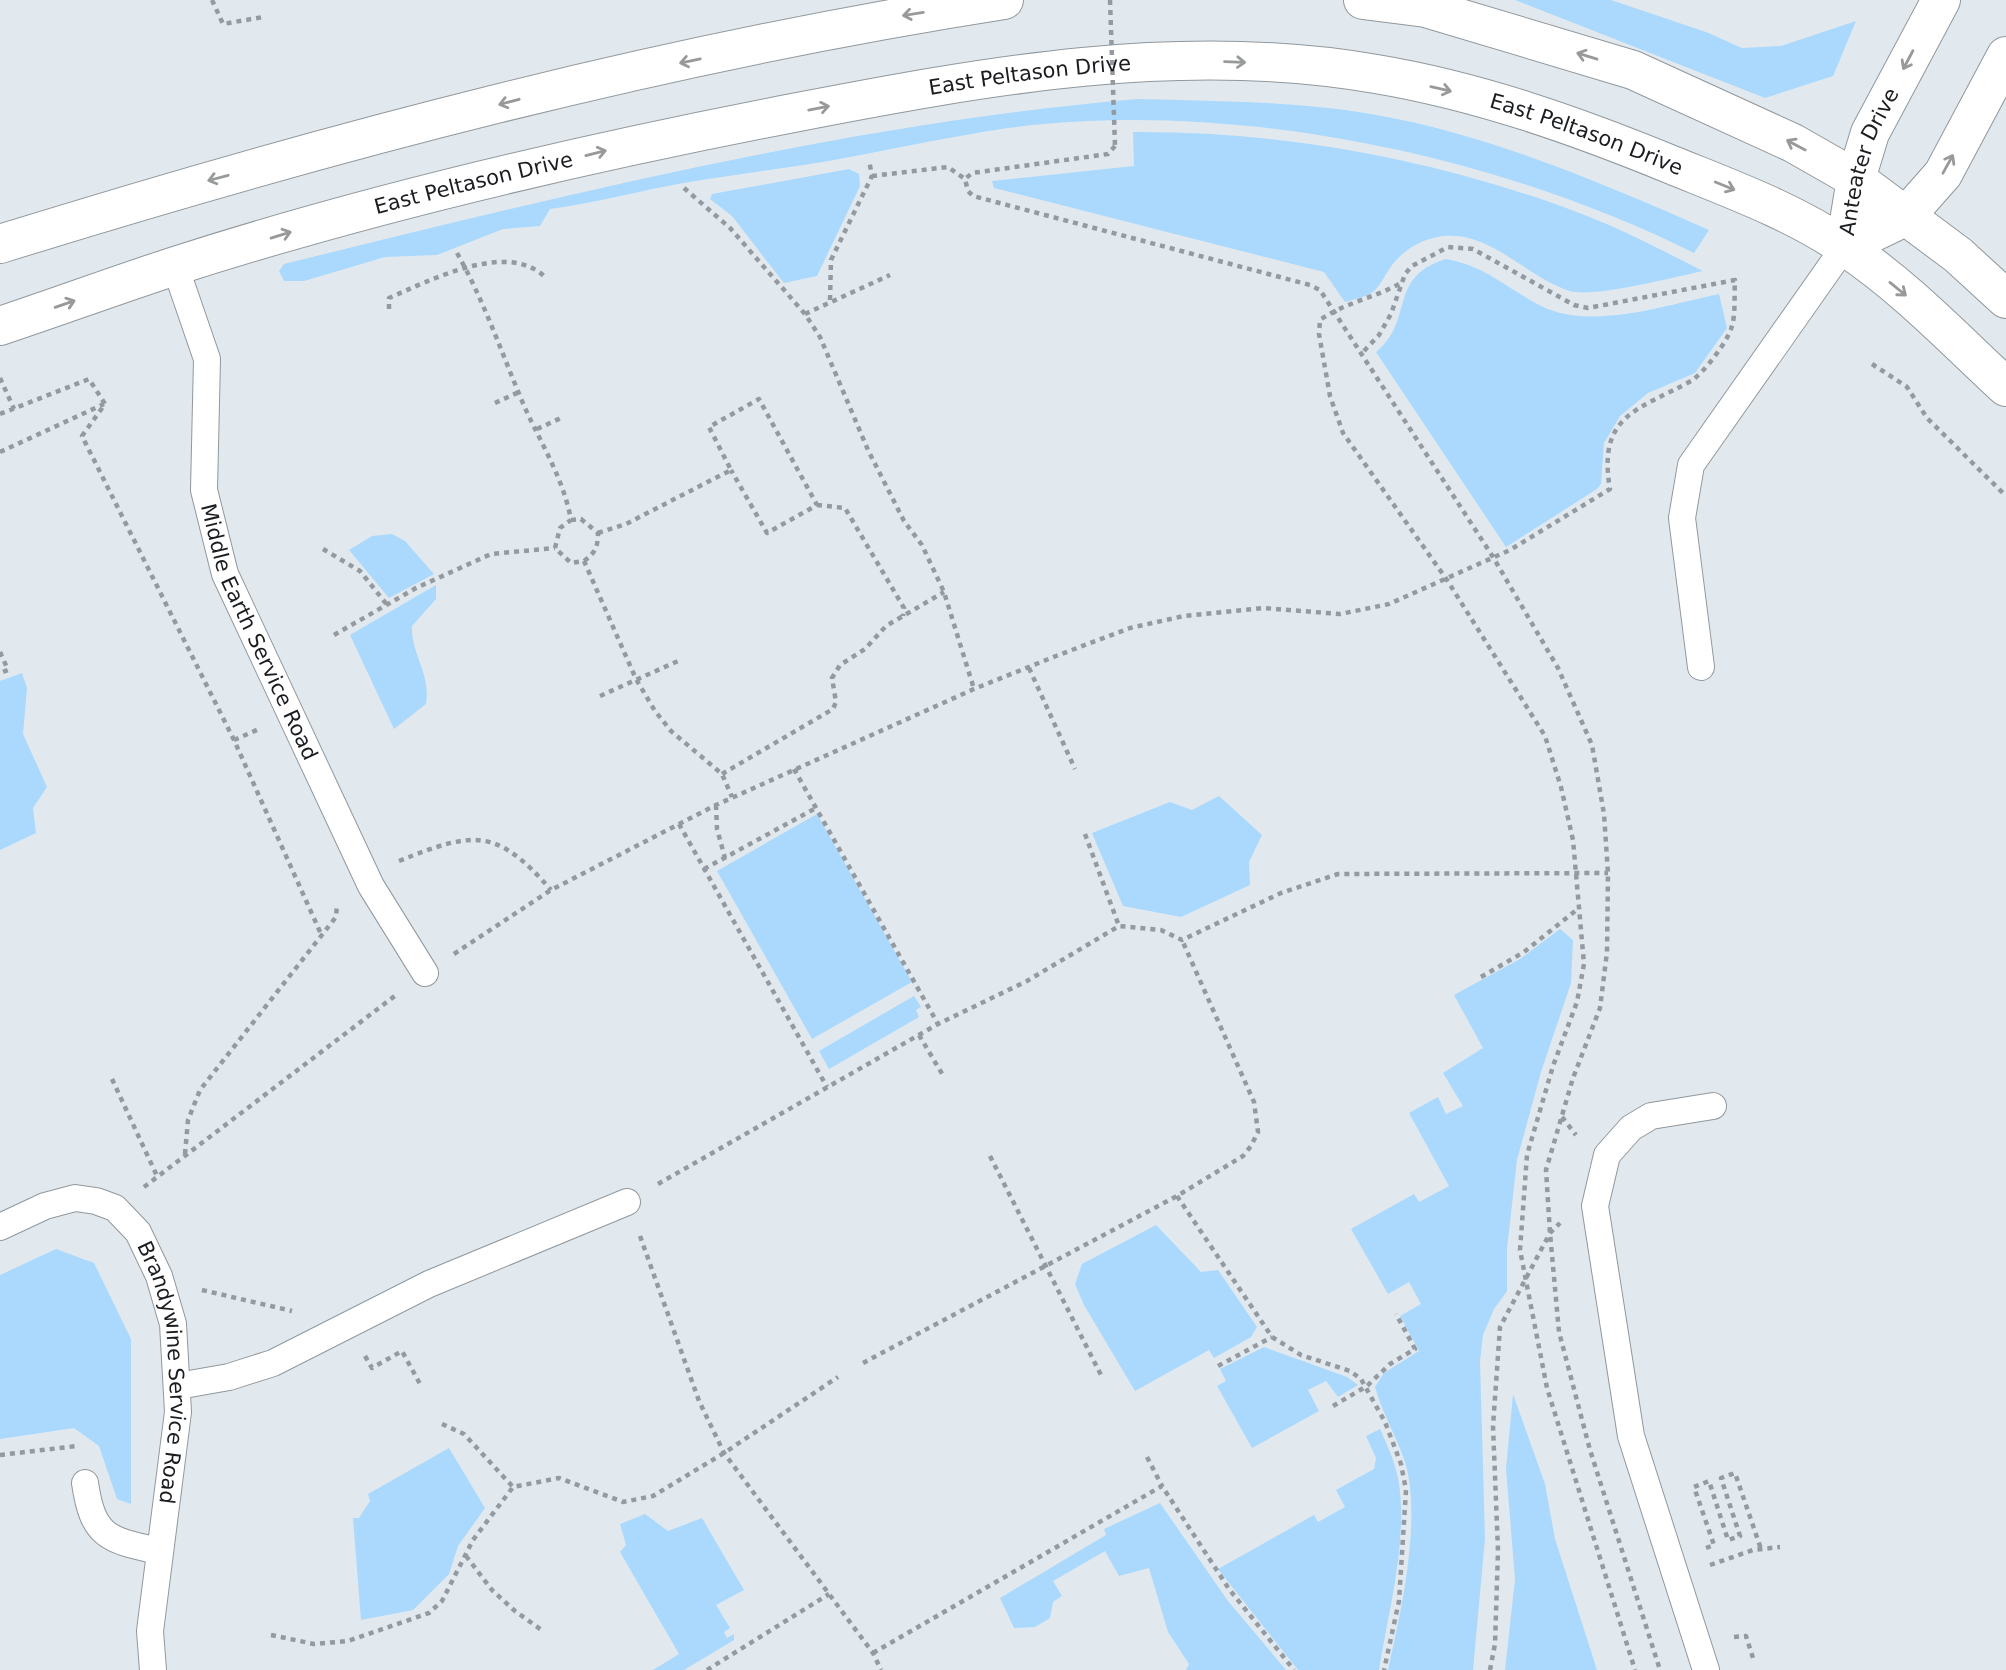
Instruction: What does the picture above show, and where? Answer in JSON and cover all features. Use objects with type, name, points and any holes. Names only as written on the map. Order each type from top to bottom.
[{"type":"main road","points":[[0,244],[184,187],[575,85],[889,18],[1004,0]]},
{"type":"main road","points":[[1363,0],[1426,8],[1633,70],[1793,143],[1856,178],[1958,255],[2006,299]]},
{"type":"main road","name":"Anteater Drive","points":[[1845,246],[1856,178],[1870,133],[1941,0]]},
{"type":"main road","name":"Anteater Drive","points":[[1845,246],[1905,217],[1943,174],[2006,56]]},
{"type":"main road","name":"East Peltason Drive","points":[[0,326],[175,266],[317,224],[635,143],[930,86],[1049,69],[1167,60],[1274,64],[1374,73],[1490,100],[1618,143],[1764,202],[1845,246],[1918,305],[2006,387]]},
{"type":"lane","points":[[1701,667],[1682,518],[1691,465],[1845,246]]},
{"type":"lane","name":"Middle Earth Service Road","points":[[175,266],[207,359],[204,490],[225,574],[371,886],[425,973]]},
{"type":"lane","points":[[1706,1670],[1632,1436],[1595,1206],[1607,1155],[1631,1128],[1651,1116],[1713,1106]]},
{"type":"lane","points":[[0,1227],[45,1206],[75,1198],[115,1208]]},
{"type":"lane","points":[[178,1386],[229,1377],[273,1363],[429,1284],[627,1202]]},
{"type":"lane","name":"Brandywine Service Road","points":[[115,1208],[138,1233],[159,1276],[173,1324],[178,1412],[150,1630],[153,1670]]},
{"type":"lane","points":[[85,1483],[89,1511],[100,1531],[114,1541],[159,1552]]},
{"type":"path","points":[[212,0],[223,24],[263,17]]},
{"type":"path","points":[[965,180],[972,173],[1108,154],[1115,146],[1110,0]]},
{"type":"path","points":[[830,300],[831,260],[872,176],[869,160]]},
{"type":"path","points":[[872,176],[948,167],[965,180],[968,191],[973,196],[1310,285],[1320,290],[1363,352],[1493,556],[1558,668],[1591,745],[1604,814],[1608,873],[1607,952],[1600,1008],[1573,1078],[1545,1170],[1559,1332],[1590,1450],[1660,1670]]},
{"type":"path","points":[[684,188],[730,228],[806,314],[820,337],[868,450],[904,521],[922,545],[944,593],[974,689]]},
{"type":"path","points":[[115,1208],[425,973],[551,890],[732,797],[974,689],[1143,625],[1184,617],[1263,608],[1340,614],[1389,604],[1510,550],[1610,489],[1606,468],[1612,437],[1626,416],[1641,404],[1693,380],[1706,367],[1732,329],[1735,280],[1588,308],[1574,305],[1473,249],[1448,247],[1412,266],[1400,283],[1391,314],[1380,335],[1363,352]]},
{"type":"path","points":[[457,253],[492,320],[519,392],[555,466],[570,520]]},
{"type":"path","points":[[389,309],[389,298],[465,267],[502,263],[528,266],[546,278]]},
{"type":"path","points":[[806,314],[830,300],[890,275]]},
{"type":"path","points":[[1400,283],[1365,302],[1333,311],[1320,320],[1319,334],[1330,396],[1343,433],[1447,580],[1545,736],[1561,787],[1577,872],[1584,964],[1577,1002],[1553,1066],[1527,1156],[1520,1250],[1547,1388],[1567,1461],[1635,1670]]},
{"type":"path","points":[[1872,364],[1907,387],[1927,418],[2006,496]]},
{"type":"path","points":[[0,378],[14,409]]},
{"type":"path","points":[[0,414],[89,379],[105,404]]},
{"type":"path","points":[[495,403],[519,392]]},
{"type":"path","points":[[817,505],[759,399],[709,427],[767,533],[817,505],[845,508],[904,608],[903,617]]},
{"type":"path","points":[[0,452],[105,404]]},
{"type":"path","points":[[105,404],[82,436],[234,740],[321,934]]},
{"type":"path","points":[[537,429],[561,418]]},
{"type":"path","points":[[598,533],[626,524],[731,470]]},
{"type":"path","points":[[555,548],[560,528],[570,520],[581,519],[598,533]]},
{"type":"path","points":[[334,635],[416,588],[491,554],[555,548],[571,563],[584,561],[593,554],[598,544],[598,533]]},
{"type":"path","points":[[323,549],[360,571],[388,606]]},
{"type":"path","points":[[584,561],[636,679],[671,731],[722,774],[732,797]]},
{"type":"path","points":[[722,774],[833,709],[836,702],[832,684],[836,670],[846,659],[865,649],[886,626],[944,593]]},
{"type":"path","points":[[0,652],[8,670],[0,673]]},
{"type":"path","points":[[600,696],[678,662]]},
{"type":"path","points":[[1029,668],[1074,769]]},
{"type":"path","points":[[234,740],[258,729],[265,731]]},
{"type":"path","points":[[794,769],[938,1024]]},
{"type":"path","points":[[716,805],[717,829],[725,858]]},
{"type":"path","points":[[704,869],[816,808]]},
{"type":"path","points":[[679,824],[827,1087]]},
{"type":"path","points":[[1085,834],[1119,926]]},
{"type":"path","points":[[388,865],[432,848],[487,840],[504,846],[526,862],[551,890]]},
{"type":"path","points":[[1182,940],[1280,893],[1338,874],[1608,873]]},
{"type":"path","points":[[185,1154],[188,1119],[200,1090],[337,916],[338,897]]},
{"type":"path","points":[[1481,977],[1524,952],[1580,908]]},
{"type":"path","points":[[863,1363],[1177,1195],[1243,1156],[1258,1132],[1254,1102],[1182,940],[1161,930],[1119,926],[1027,981],[938,1024],[627,1202],[699,1401],[724,1453],[873,1653],[881,1670]]},
{"type":"path","points":[[919,1035],[944,1077]]},
{"type":"path","points":[[112,1079],[157,1176]]},
{"type":"path","points":[[990,1156],[1102,1377]]},
{"type":"path","points":[[1490,1670],[1495,1644],[1498,1564],[1493,1426],[1500,1326],[1550,1233],[1598,1185]]},
{"type":"path","points":[[1177,1195],[1272,1337],[1301,1355],[1350,1371],[1367,1386],[1401,1464],[1406,1490],[1399,1601],[1384,1670]]},
{"type":"path","points":[[206,1291],[235,1298]]},
{"type":"path","points":[[1333,1406],[1367,1386],[1390,1364],[1415,1349],[1396,1314]]},
{"type":"path","points":[[1218,1366],[1272,1337]]},
{"type":"path","points":[[402,1351],[420,1384]]},
{"type":"path","points":[[271,1635],[314,1644],[348,1641],[404,1624],[429,1613],[442,1601],[488,1517],[513,1487],[559,1478],[623,1502],[653,1496],[724,1453],[838,1377]]},
{"type":"path","points":[[442,1424],[464,1434],[513,1487]]},
{"type":"path","points":[[0,1455],[76,1446],[83,1453],[85,1483]]},
{"type":"path","points":[[1147,1457],[1162,1486],[1229,1589],[1294,1670]]},
{"type":"path","points":[[1699,1550],[1714,1545],[1694,1487],[1709,1482],[1728,1540],[1741,1536],[1721,1478],[1735,1473],[1761,1549]]},
{"type":"path","points":[[873,1653],[1162,1486]]},
{"type":"path","points":[[1719,1561],[1761,1549],[1780,1547]]},
{"type":"path","points":[[466,1556],[492,1590],[514,1611],[543,1630]]},
{"type":"path","points":[[1702,1558],[1705,1566]]},
{"type":"path","points":[[706,1670],[829,1594]]},
{"type":"shaded area","points":[[1515,0],[1611,0],[1706,32],[1742,48],[1781,46],[1856,21],[1833,76],[1765,98]]},
{"type":"shaded area","points":[[1137,99],[1293,105],[1392,118],[1439,129],[1531,157],[1709,230],[1694,253],[1617,218],[1534,187],[1448,162],[1360,142],[1270,128],[1181,121],[1093,121],[1008,128],[829,161],[683,183],[550,209],[540,226],[503,229],[437,255],[385,257],[304,281],[284,281],[279,271],[284,264],[707,165],[921,126],[1029,110]]},
{"type":"shaded area","points":[[1133,132],[1190,133],[1304,143],[1418,164],[1473,178],[1582,214],[1703,271],[1597,292],[1570,291],[1554,285],[1477,241],[1461,236],[1444,236],[1428,239],[1407,250],[1375,290],[1345,302],[1324,272],[994,188],[992,181],[1134,166]]},
{"type":"shaded area","points":[[849,169],[859,174],[860,186],[817,276],[784,283],[732,216],[710,199],[712,194]]},
{"type":"shaded area","points":[[1446,259],[1484,272],[1541,306],[1582,316],[1629,314],[1719,294],[1727,328],[1695,373],[1648,393],[1620,416],[1604,443],[1601,484],[1597,489],[1506,547],[1376,352],[1395,326],[1408,288],[1415,277],[1427,267]]},
{"type":"shaded area","points":[[392,534],[405,541],[434,574],[389,598],[349,550],[372,536]]},
{"type":"shaded area","points":[[436,585],[436,599],[412,626],[414,646],[426,683],[426,704],[394,729],[350,635]]},
{"type":"shaded area","points":[[22,673],[27,688],[23,734],[47,787],[33,808],[36,833],[0,850],[0,681]]},
{"type":"shaded area","points":[[1219,796],[1262,835],[1249,862],[1250,885],[1181,917],[1123,906],[1092,833],[1170,802],[1192,810]]},
{"type":"shaded area","points":[[817,814],[912,982],[812,1039],[717,871]]},
{"type":"shaded area","points":[[1560,929],[1573,940],[1571,983],[1541,1072],[1517,1160],[1507,1249],[1507,1291],[1494,1309],[1483,1335],[1480,1361],[1485,1539],[1473,1670],[1388,1670],[1408,1566],[1411,1538],[1410,1485],[1405,1462],[1375,1387],[1384,1373],[1419,1351],[1400,1316],[1421,1304],[1409,1282],[1388,1294],[1351,1229],[1414,1194],[1419,1202],[1449,1186],[1409,1113],[1438,1097],[1446,1114],[1463,1106],[1443,1073],[1483,1048],[1454,995],[1520,959]]},
{"type":"shaded area","points":[[914,996],[921,1007],[916,1010],[919,1017],[829,1069],[819,1051]]},
{"type":"shaded area","points":[[1156,1225],[1201,1272],[1218,1270],[1257,1327],[1251,1337],[1214,1358],[1209,1350],[1135,1391],[1084,1305],[1075,1284],[1082,1264]]},
{"type":"shaded area","points":[[56,1249],[94,1263],[131,1339],[131,1504],[117,1499],[99,1446],[74,1428],[0,1439],[0,1275]]},
{"type":"shaded area","points":[[1264,1347],[1347,1377],[1358,1385],[1338,1397],[1326,1381],[1308,1390],[1319,1411],[1252,1448],[1217,1386],[1226,1381],[1220,1369]]},
{"type":"shaded area","points":[[1513,1394],[1545,1484],[1555,1539],[1597,1670],[1505,1670],[1515,1579],[1506,1469]]},
{"type":"shaded area","points":[[1380,1429],[1397,1475],[1401,1535],[1379,1670],[1298,1670],[1218,1569],[1314,1515],[1318,1522],[1345,1507],[1336,1490],[1374,1469],[1376,1458],[1366,1436]]},
{"type":"shaded area","points":[[449,1448],[485,1508],[458,1546],[449,1574],[413,1610],[361,1620],[353,1518],[359,1518],[370,1501],[368,1494]]},
{"type":"shaded area","points":[[1160,1503],[1228,1601],[1286,1670],[1186,1670],[1189,1664],[1168,1632],[1149,1568],[1119,1576],[1105,1551],[1053,1581],[1062,1596],[1053,1602],[1050,1618],[1035,1627],[1014,1628],[1000,1598],[1106,1535],[1104,1529]]},
{"type":"shaded area","points":[[645,1514],[668,1531],[702,1518],[744,1590],[716,1605],[730,1628],[724,1632],[727,1638],[734,1634],[734,1640],[684,1670],[653,1670],[679,1654],[620,1552],[626,1545],[620,1524]]}]
